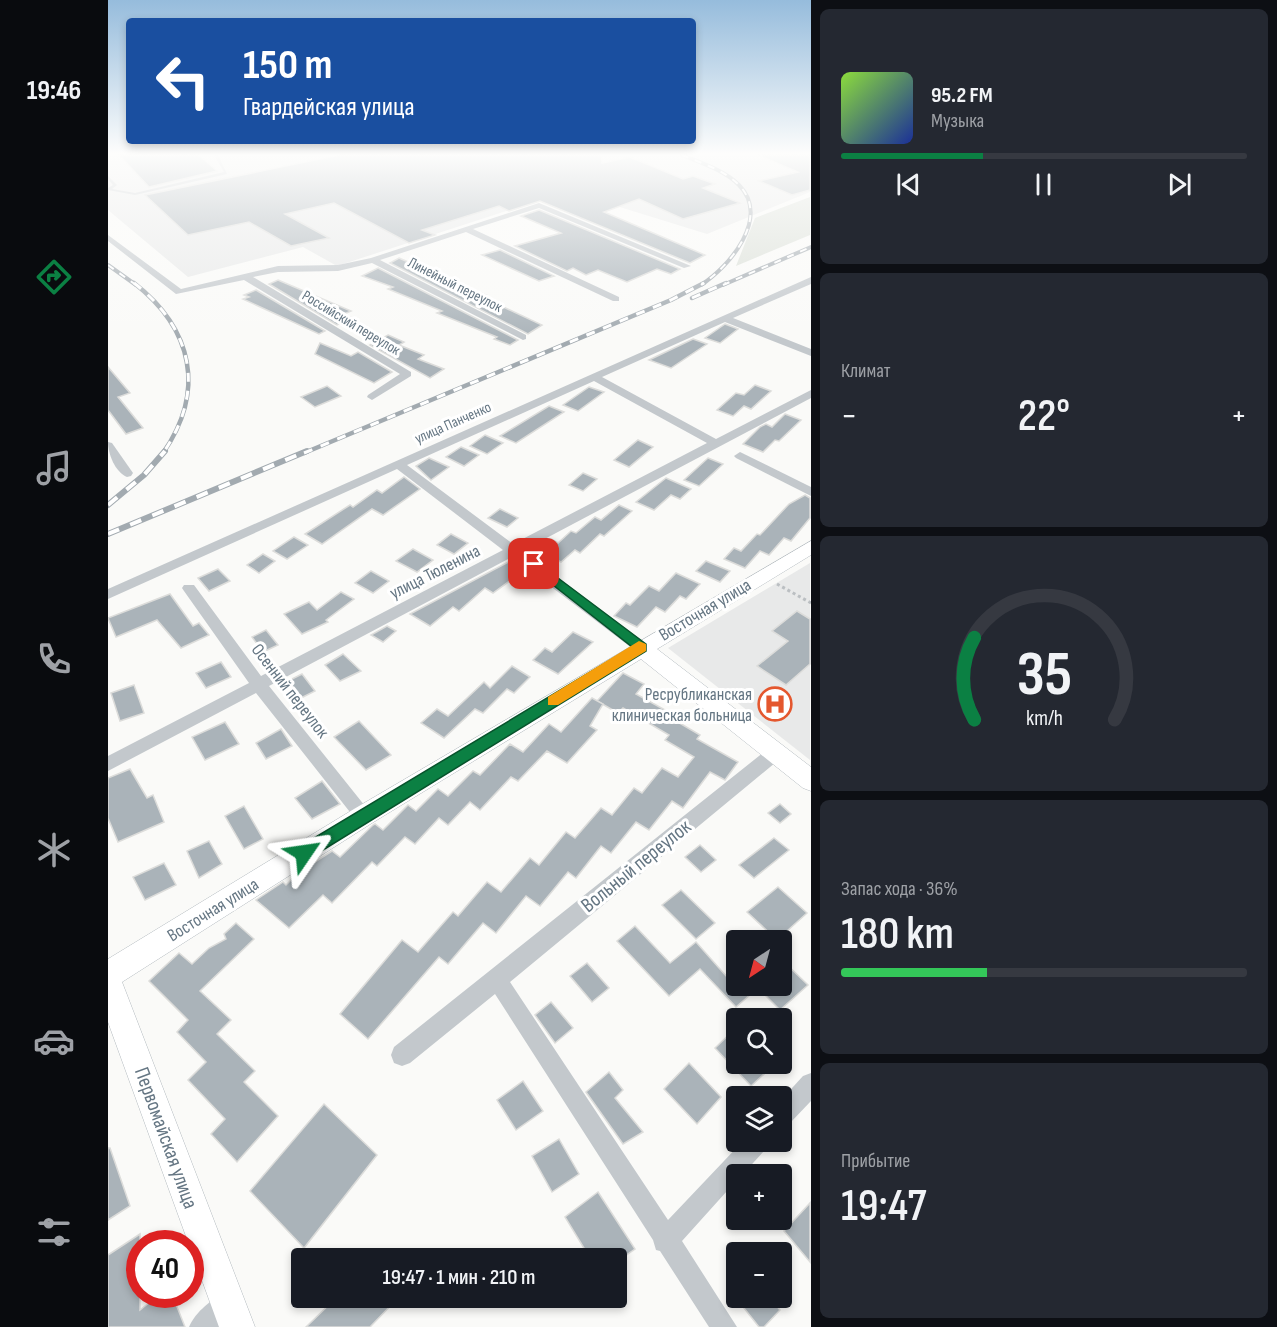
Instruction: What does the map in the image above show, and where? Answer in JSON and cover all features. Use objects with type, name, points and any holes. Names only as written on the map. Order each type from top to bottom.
[{"type":"street","points":[[108,237],[178,292],[278,268],[338,268],[373,260],[503,217]]},
{"type":"street","points":[[569,217],[687,266]]},
{"type":"street","points":[[466,229],[616,299]]},
{"type":"street","name":"Линейный переулок","points":[[373,260],[523,337]]},
{"type":"street","name":"Российский переулок","points":[[244,276],[407,374],[372,397]]},
{"type":"street","name":"улица Панченко","points":[[108,594],[810,280]]},
{"type":"street","points":[[727,319],[810,353]]},
{"type":"street","points":[[592,376],[715,443]]},
{"type":"street","name":"улица Тюленина","points":[[108,764],[810,393]]},
{"type":"street","points":[[108,446],[127,473]]},
{"type":"street","points":[[740,456],[810,492]]},
{"type":"street","points":[[398,464],[516,550],[810,781]]},
{"type":"street","name":"Восточная улица","points":[[108,975],[363,816],[810,547]]},
{"type":"street","name":"Осенний переулок","points":[[189,588],[258,684],[363,816]]},
{"type":"street","name":"Вольный переулок","points":[[402,1055],[775,753]]},
{"type":"street","points":[[497,980],[665,1241],[724,1327]]},
{"type":"street","name":"Первомайская улица","points":[[108,983],[232,1316]]},
{"type":"street","points":[[792,1104],[810,1084]]},
{"type":"street","points":[[665,1241],[748,1152]]},
{"type":"street","points":[[202,1327],[232,1316]]},
{"type":"path","points":[[763,574],[810,603]]},
{"type":"shaded area","points":[[116,217],[488,217],[337,266],[303,247],[188,277]]},
{"type":"shaded area","points":[[652,217],[749,217],[707,234]]},
{"type":"shaded area","points":[[810,217],[810,235],[736,266],[755,218]]},
{"type":"shaded area","name":"Ресрубликанская клиническая больница","points":[[810,563],[810,760],[668,648]]},
{"type":"building","points":[[169,217],[290,217],[329,238],[291,246],[249,222],[188,235]]},
{"type":"building","points":[[360,217],[464,217],[422,230],[435,235],[409,243]]},
{"type":"building","points":[[523,217],[556,217],[680,269],[671,274],[657,269],[627,282],[598,270],[586,275],[573,268],[567,271],[515,246],[561,233]]},
{"type":"building","points":[[579,217],[616,217],[705,255],[690,263]]},
{"type":"building","points":[[500,250],[554,276],[539,281],[482,255]]},
{"type":"building","points":[[399,258],[486,295],[482,297],[542,325],[528,334],[390,263]]},
{"type":"building","points":[[378,268],[518,340],[510,345],[494,339],[497,337],[437,313],[442,311],[388,289],[393,287],[362,276]]},
{"type":"building","points":[[278,280],[351,311],[344,314],[352,318],[337,325],[269,284]]},
{"type":"building","points":[[256,290],[325,331],[319,334],[243,299],[249,297],[244,295]]},
{"type":"building","points":[[725,324],[738,329],[720,343],[705,338]]},
{"type":"building","points":[[388,335],[404,342],[399,345],[424,355],[418,359],[444,369],[430,378],[370,345]]},
{"type":"building","points":[[693,339],[707,344],[671,368],[649,360]]},
{"type":"building","points":[[320,343],[351,356],[358,352],[392,372],[374,383],[315,354]]},
{"type":"building","points":[[108,367],[130,393],[118,397],[143,428],[126,434],[108,410]]},
{"type":"building","points":[[755,385],[771,391],[751,409],[744,406],[733,416],[717,410],[736,393],[744,395]]},
{"type":"building","points":[[327,386],[341,396],[315,407],[301,397]]},
{"type":"building","points":[[589,387],[604,392],[578,411],[563,405]]},
{"type":"building","points":[[549,406],[564,412],[516,443],[500,436]]},
{"type":"building","points":[[785,414],[801,420],[779,441],[775,440],[763,452],[743,444],[760,427],[766,424],[772,427]]},
{"type":"building","points":[[485,435],[503,443],[487,454],[470,446]]},
{"type":"building","points":[[638,440],[653,447],[629,467],[614,460]]},
{"type":"building","points":[[461,447],[479,455],[464,466],[446,457]]},
{"type":"building","points":[[429,458],[449,467],[431,480],[416,466]]},
{"type":"building","points":[[708,458],[723,464],[699,486],[684,480]]},
{"type":"building","points":[[583,473],[597,479],[583,491],[569,485]]},
{"type":"building","points":[[404,477],[420,489],[383,515],[372,509],[322,544],[305,534],[350,505],[353,507],[377,490],[382,493]]},
{"type":"building","points":[[666,478],[691,489],[680,499],[671,495],[654,510],[636,502]]},
{"type":"building","points":[[805,495],[810,498],[810,518],[791,541],[784,538],[769,555],[760,551],[745,568],[724,559],[734,548],[741,551],[757,534],[760,535],[789,504]]},
{"type":"building","points":[[619,505],[632,511],[604,536],[600,534],[580,553],[575,550],[561,562],[538,551],[551,539],[558,543],[571,531],[576,533],[595,517],[601,520]]},
{"type":"building","points":[[500,509],[518,518],[507,527],[488,518]]},
{"type":"building","points":[[451,534],[468,543],[454,554],[437,545]]},
{"type":"building","points":[[294,537],[308,545],[287,559],[273,551]]},
{"type":"building","points":[[413,549],[433,560],[417,572],[396,561]]},
{"type":"building","points":[[263,554],[275,561],[259,573],[247,565]]},
{"type":"building","points":[[512,560],[525,570],[493,593],[485,588],[459,611],[453,607],[430,626],[410,614]]},
{"type":"building","points":[[706,561],[730,571],[720,582],[696,571]]},
{"type":"building","points":[[218,569],[230,581],[209,591],[198,578]]},
{"type":"building","points":[[371,571],[389,581],[373,593],[355,583]]},
{"type":"building","points":[[676,573],[700,584],[686,599],[680,596],[665,612],[656,607],[637,627],[614,616],[626,603],[630,605],[649,586],[659,591]]},
{"type":"building","points":[[341,592],[354,599],[326,620],[328,622],[302,634],[284,614],[309,602],[317,610]]},
{"type":"building","points":[[170,594],[193,626],[199,623],[209,635],[181,648],[157,620],[116,637],[108,618]]},
{"type":"building","points":[[797,611],[810,619],[810,664],[786,685],[757,666],[788,641],[772,631]]},
{"type":"building","points":[[387,626],[396,631],[383,642],[371,635]]},
{"type":"building","points":[[266,630],[278,645],[263,652],[252,637]]},
{"type":"building","points":[[573,632],[593,642],[558,674],[533,660],[545,648],[552,652]]},
{"type":"building","points":[[343,654],[361,671],[340,681],[325,665]]},
{"type":"building","points":[[221,662],[231,677],[206,688],[196,673]]},
{"type":"building","points":[[512,666],[530,677],[514,693],[507,689],[483,713],[475,709],[444,738],[421,723],[437,709],[448,716],[484,682],[490,688]]},
{"type":"building","points":[[623,673],[644,684],[636,694],[674,715],[671,718],[700,735],[697,739],[738,762],[725,780],[710,772],[683,808],[672,801],[649,830],[636,822],[611,853],[601,846],[576,878],[568,872],[540,906],[526,896],[496,933],[483,923],[448,964],[439,957],[368,1039],[340,1014],[402,940],[418,952],[453,912],[458,916],[487,882],[501,892],[530,858],[539,865],[566,832],[575,838],[601,808],[612,815],[634,788],[642,793],[662,768],[678,777],[694,757],[665,740],[669,735],[623,708],[618,713],[597,701]]},
{"type":"building","points":[[302,674],[315,691],[295,701],[282,684]]},
{"type":"building","points":[[134,685],[144,713],[120,721],[111,693]]},
{"type":"building","points":[[592,698],[603,704],[590,726],[597,730],[567,763],[547,751],[518,781],[511,777],[480,810],[470,802],[448,825],[439,818],[415,844],[405,837],[377,866],[372,862],[332,903],[323,895],[289,928],[256,900],[283,882],[286,885],[299,872],[332,851],[340,857],[373,825],[383,830],[408,805],[416,811],[438,789],[448,796],[473,771],[480,775],[510,744],[523,752],[549,724],[561,732]]},
{"type":"building","points":[[359,721],[391,755],[366,770],[334,737]]},
{"type":"building","points":[[225,722],[239,744],[205,760],[192,737]]},
{"type":"building","points":[[281,729],[292,746],[266,759],[256,743]]},
{"type":"building","points":[[130,769],[147,798],[153,795],[164,822],[118,842],[108,818],[108,778]]},
{"type":"building","points":[[322,781],[340,804],[312,819],[295,798]]},
{"type":"building","points":[[780,804],[791,814],[780,823],[768,813]]},
{"type":"building","points":[[244,806],[263,839],[244,849],[225,816]]},
{"type":"building","points":[[774,838],[789,850],[754,878],[739,865]]},
{"type":"building","points":[[209,841],[222,864],[199,878],[187,851]]},
{"type":"building","points":[[700,845],[716,860],[701,872],[685,857]]},
{"type":"building","points":[[164,863],[176,885],[145,900],[133,877]]},
{"type":"building","points":[[778,887],[807,913],[788,930],[766,930],[747,912]]},
{"type":"building","points":[[681,890],[715,923],[696,939],[662,905]]},
{"type":"building","points":[[236,923],[254,939],[200,991],[231,1020],[217,1034],[255,1071],[244,1082],[278,1116],[237,1162],[211,1134],[225,1119],[188,1080],[206,1062],[177,1032],[188,1020],[149,981],[179,953],[192,964],[209,948],[226,939],[224,934]]},
{"type":"building","points":[[635,926],[670,963],[696,942],[726,976],[726,996],[749,996],[736,1007],[700,969],[669,996],[617,941]]},
{"type":"building","points":[[587,963],[609,988],[592,1002],[570,976]]},
{"type":"building","points":[[792,970],[808,985],[782,1008],[778,1008],[766,996],[792,996]]},
{"type":"building","points":[[551,1002],[573,1028],[555,1043],[535,1015]]},
{"type":"building","points":[[726,1038],[726,1060],[715,1048]]},
{"type":"building","points":[[689,1063],[721,1097],[697,1124],[664,1089]]},
{"type":"building","points":[[609,1072],[623,1090],[615,1098],[643,1132],[623,1144],[586,1092]]},
{"type":"building","points":[[740,1074],[764,1074],[751,1086]]},
{"type":"building","points":[[523,1081],[543,1111],[516,1130],[497,1100]]},
{"type":"building","points":[[324,1104],[377,1155],[304,1248],[250,1191]]},
{"type":"building","points":[[559,1139],[579,1174],[552,1192],[532,1156]]},
{"type":"building","points":[[108,1148],[110,1148],[130,1206],[108,1220]]},
{"type":"building","points":[[598,1192],[635,1249],[627,1255],[627,1248],[584,1248],[565,1217]]},
{"type":"building","points":[[810,1203],[810,1262],[784,1231],[792,1230],[792,1222]]},
{"type":"building","points":[[126,1243],[126,1308],[140,1308],[140,1310],[142,1308],[178,1308],[185,1327],[108,1327],[108,1255]]},
{"type":"building","points":[[326,1308],[388,1308],[370,1327],[306,1327]]},
{"type":"building","points":[[744,1308],[778,1308],[780,1310],[764,1327],[759,1327]]},
{"type":"railway","points":[[703,283],[734,254],[743,241],[749,217]]},
{"type":"railway","points":[[723,285],[811,247]]},
{"type":"railway","points":[[108,265],[136,285]]},
{"type":"railway","points":[[134,283],[154,301],[169,320],[180,341],[187,362],[188,384],[185,407],[177,430],[163,453]]},
{"type":"railway","points":[[304,453],[671,300],[703,283]]},
{"type":"railway","points":[[692,298],[726,283]]},
{"type":"railway","points":[[108,505],[144,475],[165,451]]},
{"type":"railway","points":[[108,534],[307,451]]},
{"type":"slow traffic","points":[[553,701],[642,648],[639,646]]},
{"type":"place","name":"Ресрубликанская клиническая больница","points":[[775,704]]},
{"type":"route","points":[[304,853],[642,648],[534,564]]}]
